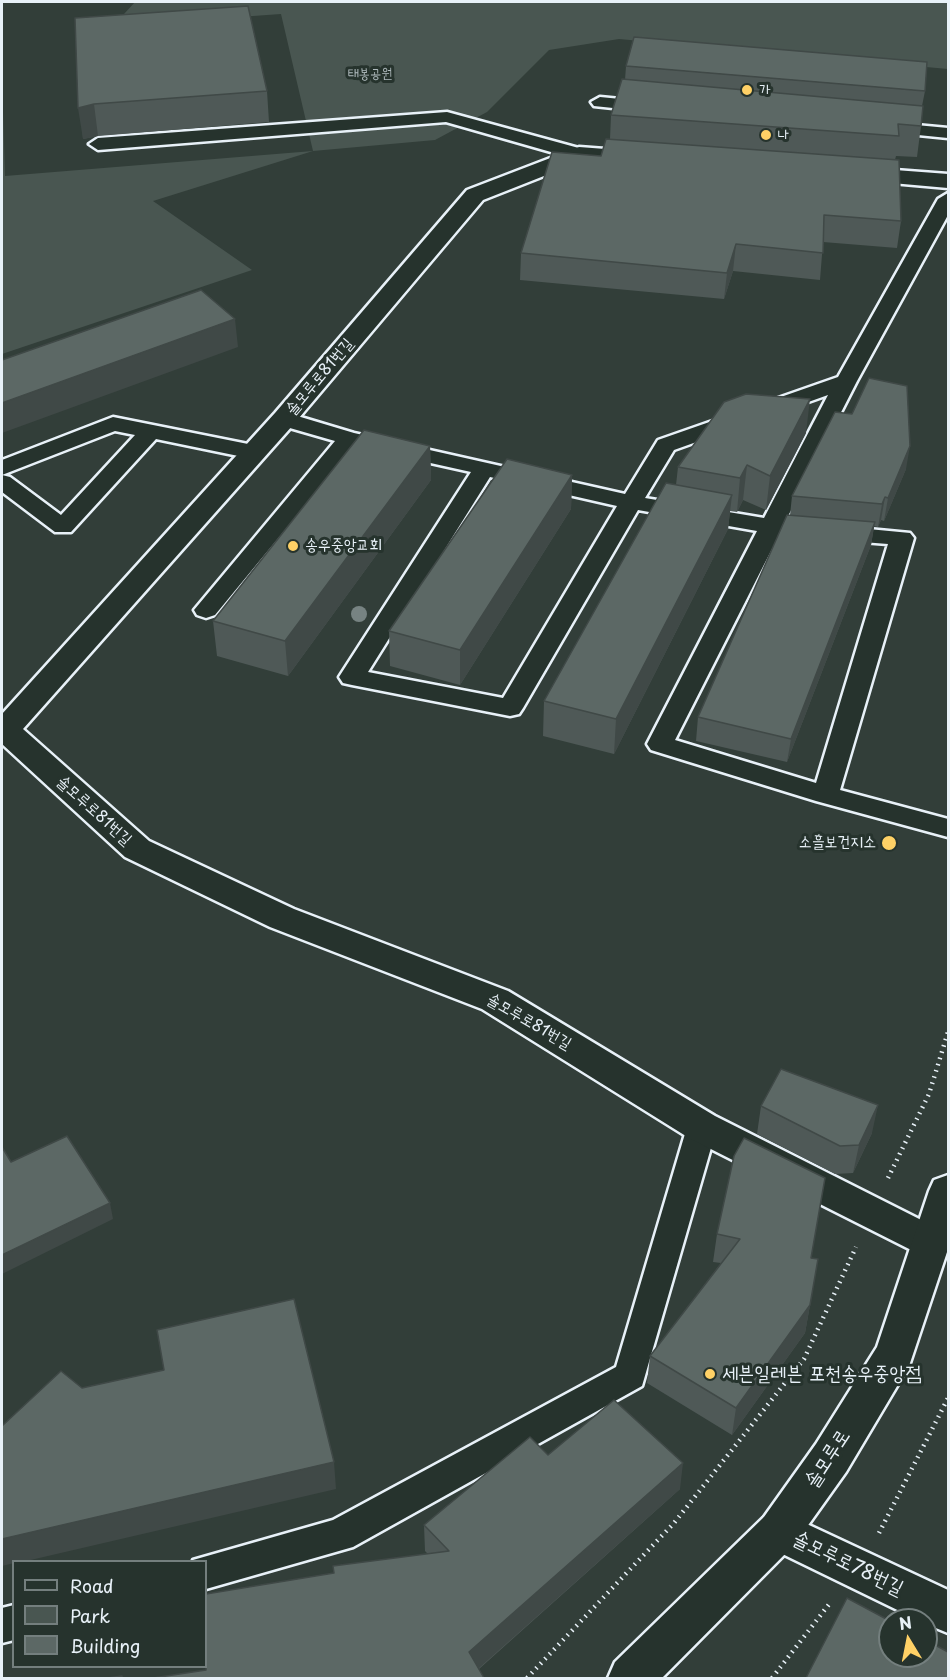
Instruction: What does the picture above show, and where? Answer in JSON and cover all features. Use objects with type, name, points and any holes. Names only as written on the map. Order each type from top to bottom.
[{"type":"street","points":[[579,154],[663,160]]},
{"type":"street","name":"솔모루로81번길","points":[[579,154],[475,195],[284,419],[5,730],[137,849],[282,918],[495,1000],[702,1127],[931,1244]]},
{"type":"street","points":[[829,172],[948,181]]},
{"type":"street","name":"솔모루로","points":[[631,1678],[779,1531],[831,1458],[895,1353],[948,1191]]},
{"type":"street","name":"솔모루로78번길","points":[[779,1531],[948,1612]]},
{"type":"lane","points":[[600,102],[670,108]]},
{"type":"lane","points":[[98,144],[447,117],[579,154]]},
{"type":"lane","points":[[867,126],[948,133]]},
{"type":"lane","points":[[948,199],[846,381],[768,528],[660,744],[825,795],[948,828]]},
{"type":"lane","points":[[484,469],[351,677],[510,708],[666,446],[846,381]]},
{"type":"lane","points":[[284,419],[349,438],[631,502],[768,528],[902,538],[825,795]]},
{"type":"lane","points":[[2,468],[113,424],[254,452]]},
{"type":"lane","points":[[2,482],[63,527],[150,432]]},
{"type":"lane","points":[[206,610],[349,438]]},
{"type":"lane","points":[[207,1572],[340,1534],[630,1376],[702,1127]]},
{"type":"path","points":[[527,1678],[674,1523],[804,1359],[929,1094],[948,1032]]},
{"type":"path","points":[[886,1521],[948,1398]]},
{"type":"green space","name":"태봉공원","points":[[135,2],[948,2],[948,69],[619,39],[549,50],[487,112],[435,140],[313,151],[281,14],[113,26]]},
{"type":"green space","points":[[2,79],[5,176],[313,151],[153,201],[252,270],[2,354]]},
{"type":"building","points":[[248,6],[267,91],[94,104],[78,108],[75,18]]},
{"type":"building","points":[[634,37],[927,62],[925,91],[626,66]]},
{"type":"building","points":[[622,79],[923,106],[921,126],[898,124],[899,136],[611,115]]},
{"type":"building","points":[[606,139],[899,160],[901,221],[824,215],[823,253],[736,244],[727,273],[521,253],[552,152],[601,156]]},
{"type":"building","points":[[201,290],[235,319],[2,403],[2,360]]},
{"type":"building","points":[[869,378],[907,386],[910,446],[888,498],[885,497],[882,504],[792,496],[835,412],[852,414]]},
{"type":"building","points":[[746,394],[810,399],[770,476],[747,465],[740,478],[678,467],[724,402]]},
{"type":"building","points":[[364,430],[430,446],[285,641],[213,621]]},
{"type":"building","points":[[507,459],[572,475],[460,650],[389,631]]},
{"type":"building","points":[[666,483],[732,495],[616,719],[544,701]]},
{"type":"building","points":[[787,515],[875,522],[791,739],[698,717]]},
{"type":"building","points":[[781,1069],[878,1105],[859,1145],[840,1146],[761,1106]]},
{"type":"building","points":[[67,1136],[110,1203],[2,1255],[2,1147],[11,1162]]},
{"type":"building","points":[[744,1138],[825,1178],[811,1258],[818,1259],[810,1305],[736,1408],[650,1356],[740,1239],[717,1234],[734,1156]]},
{"type":"building","points":[[294,1299],[334,1462],[2,1539],[2,1426],[61,1371],[82,1388],[164,1370],[157,1330]]},
{"type":"building","points":[[614,1400],[683,1463],[469,1652],[484,1678],[153,1678],[206,1670],[207,1594],[334,1573],[333,1566],[449,1551],[424,1525],[530,1437],[548,1455]]},
{"type":"building","points":[[847,1598],[878,1615],[878,1668],[938,1668],[938,1647],[948,1652],[948,1678],[806,1678]]},
{"type":"place","name":"가","points":[[747,90]]},
{"type":"place","name":"나","points":[[766,135]]},
{"type":"place","name":"송우중앙교회","points":[[293,546]]},
{"type":"place","name":"소흘보건지소","points":[[889,843]]},
{"type":"place","name":"세븐일레븐 포천송우중앙점","points":[[710,1374]]}]
